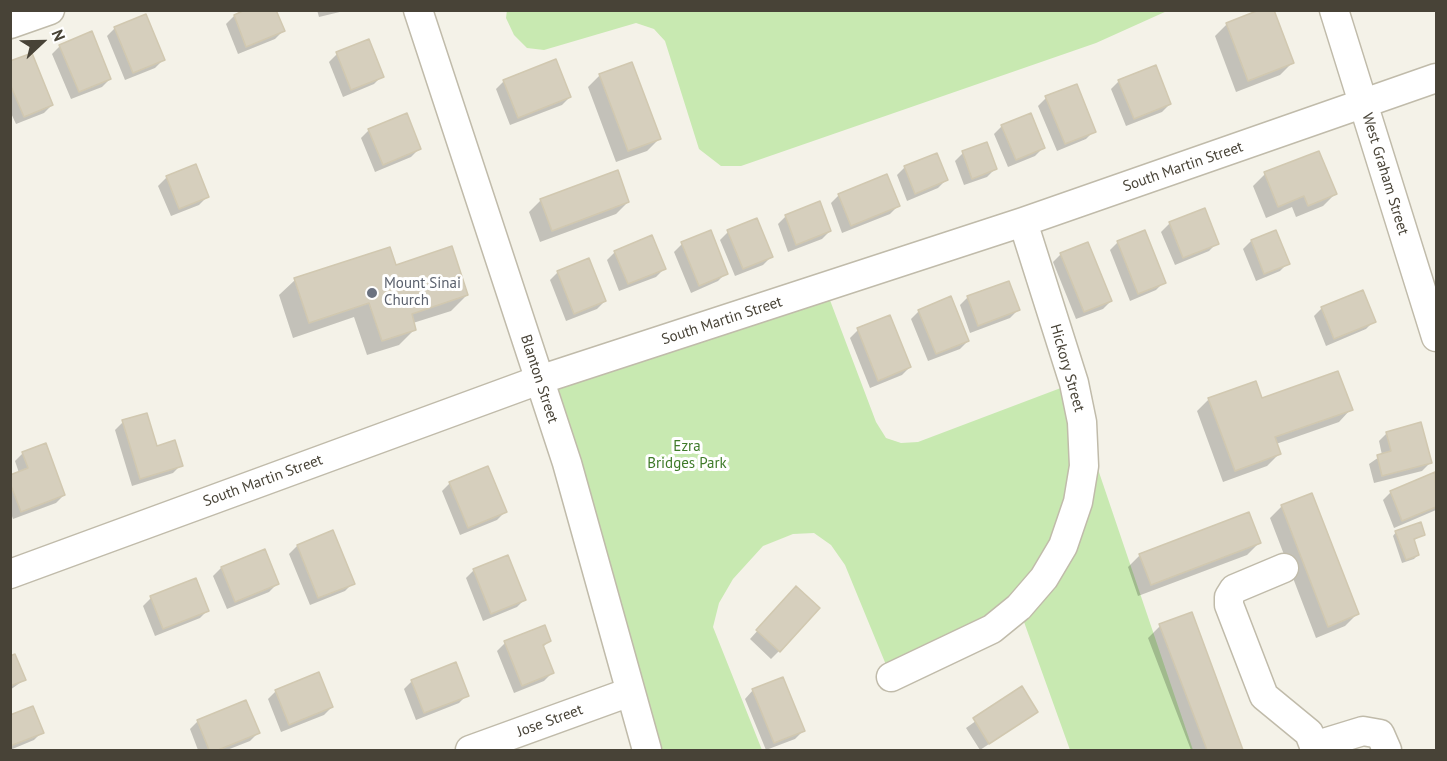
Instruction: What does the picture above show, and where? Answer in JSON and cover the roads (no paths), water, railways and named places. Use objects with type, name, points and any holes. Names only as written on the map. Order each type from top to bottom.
[{"type":"street","points":[[10,24],[50,10]]},
{"type":"street","name":"Blanton Street","points":[[417,10],[567,463],[647,750]]},
{"type":"street","name":"West Graham Street","points":[[1334,10],[1437,336]]},
{"type":"street","name":"South Martin Street","points":[[10,574],[539,380],[1023,222],[1437,78]]},
{"type":"street","name":"Hickory Street","points":[[891,677],[992,629],[1019,607],[1044,578],[1063,546],[1078,502],[1084,466],[1082,422],[1074,383],[1023,222]]},
{"type":"street","points":[[1284,568],[1234,590],[1229,597],[1229,605],[1264,696],[1308,733],[1315,748],[1363,730],[1380,734],[1387,750]]},
{"type":"street","name":"Jose Street","points":[[470,750],[630,692]]},
{"type":"place","name":"Mount Sinai Church","points":[[372,293]]},
{"type":"park label","name":"Ezra Bridges Park","points":[[687,456]]}]
